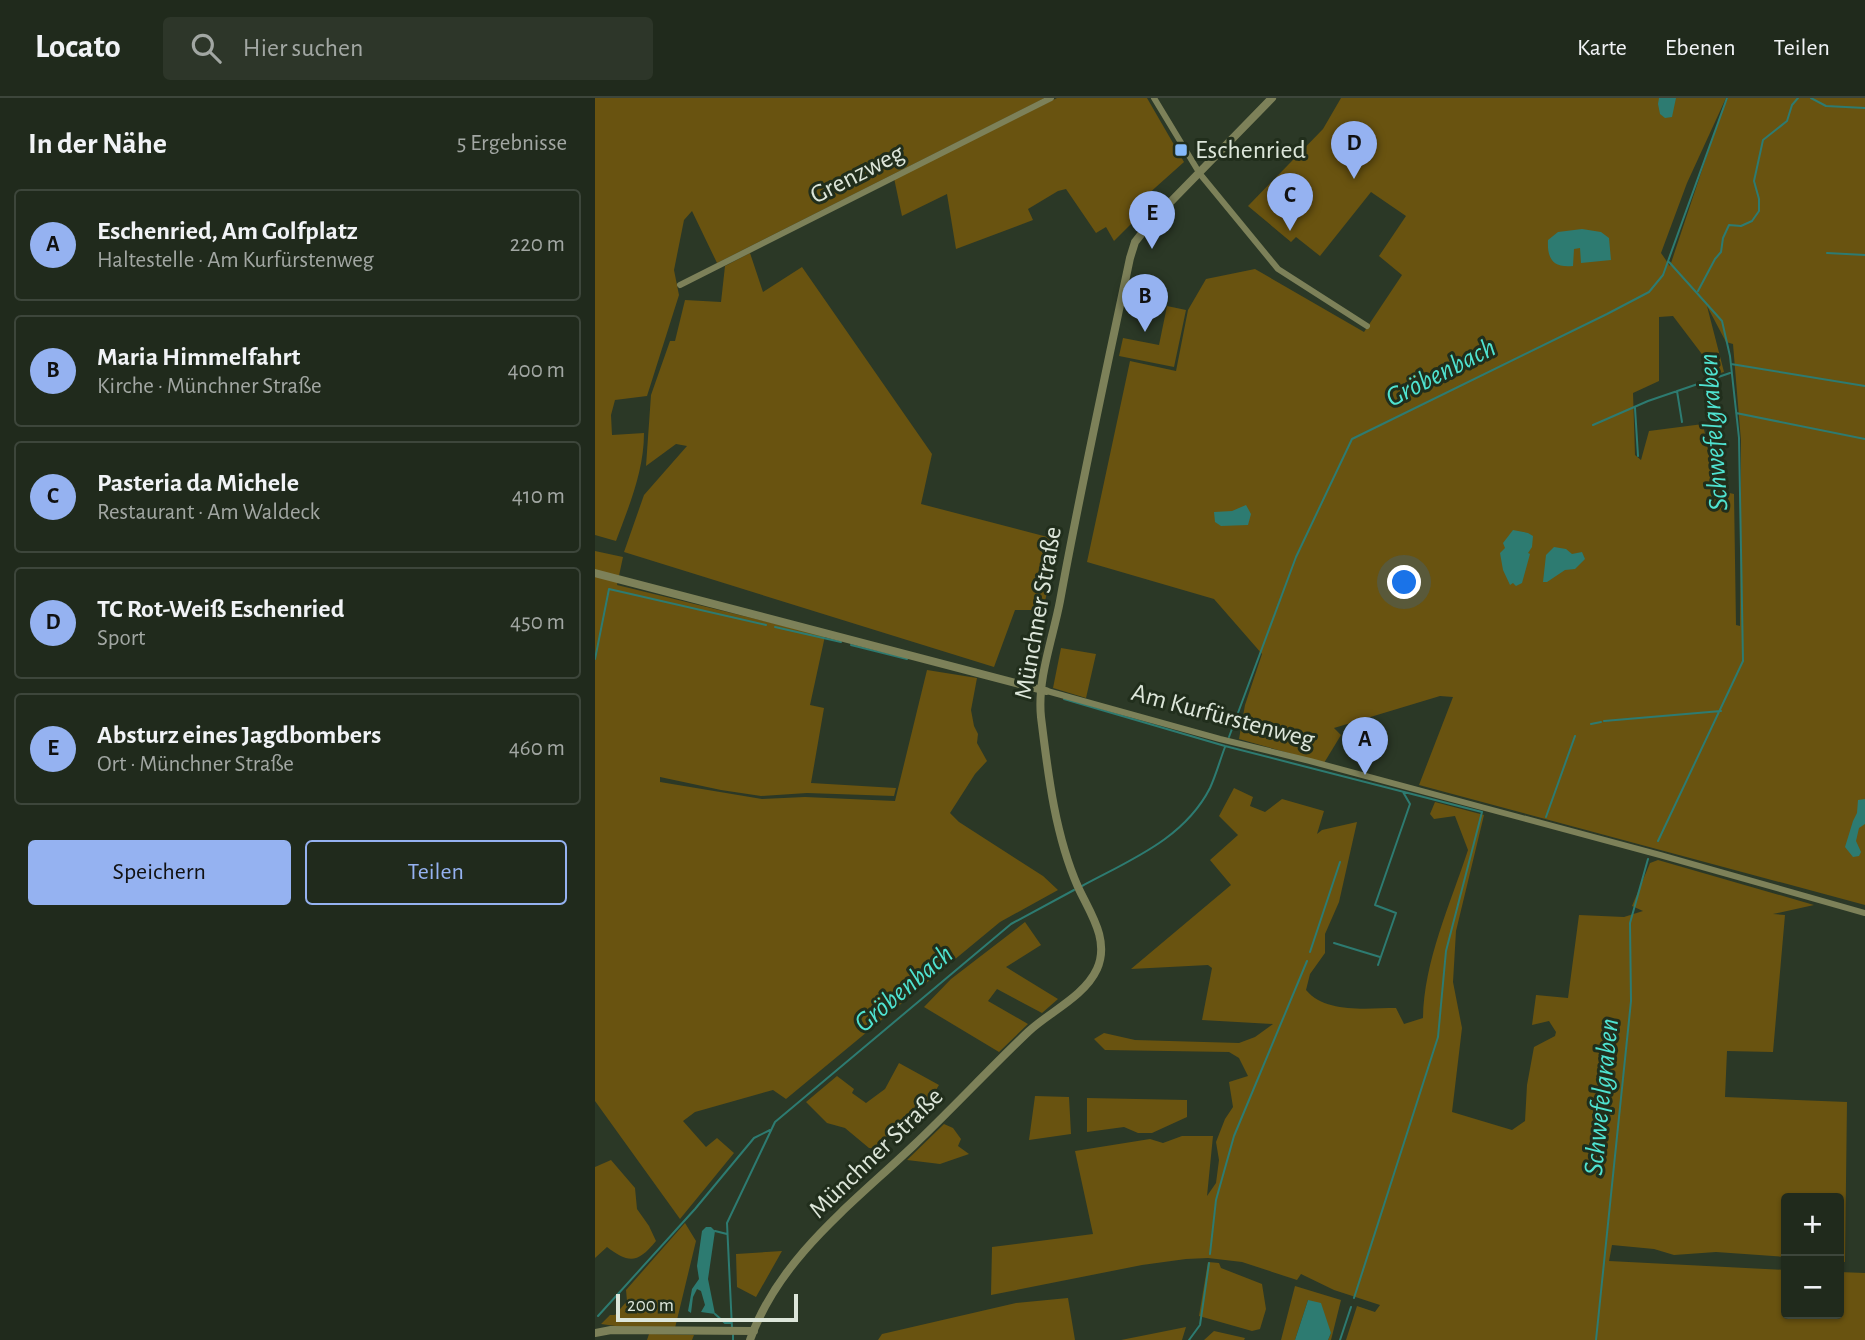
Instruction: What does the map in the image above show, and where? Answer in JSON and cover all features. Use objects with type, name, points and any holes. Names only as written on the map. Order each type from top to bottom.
[{"type":"street","name":"Grenzweg","points":[[680,285],[1051,98]]},
{"type":"street","points":[[1154,98],[1200,174],[1278,270],[1367,326]]},
{"type":"street","name":"Münchner Straße","points":[[750,1340],[775,1287],[805,1250],[1037,1023],[1066,1002],[1098,967],[1101,942],[1099,931],[1079,889],[1058,826],[1041,714],[1131,251],[1142,232],[1272,98]]},
{"type":"street","name":"Am Kurfürstenweg","points":[[595,573],[1648,851],[1865,914]]},
{"type":"street","points":[[595,1332],[754,1331]]},
{"type":"shaded area","points":[[595,98],[1045,98],[717,263],[692,211],[684,220],[674,270],[679,295],[647,396],[615,400],[611,415],[612,435],[644,433],[639,475],[616,541],[595,535]]},
{"type":"shaded area","points":[[1057,98],[1147,98],[1184,162],[1137,204],[1141,214],[1114,241],[1106,227],[1096,233],[1066,189],[1028,209],[1033,220],[956,249],[947,194],[902,216],[894,178]]},
{"type":"shaded area","points":[[1341,98],[1726,98],[1687,183],[1661,253],[1670,266],[1728,98],[1865,98],[1865,905],[1419,785],[1453,697],[1440,696],[1334,728],[1341,735],[1324,763],[1239,739],[1245,705],[1262,654],[1214,599],[1087,562],[1130,361],[1176,371],[1188,310],[1206,279],[1255,269],[1364,332],[1402,275],[1379,256],[1406,216],[1371,192],[1320,256],[1296,237],[1291,242],[1248,206],[1323,129]],"holes":[[[1707,306],[1726,342],[1733,344],[1741,441],[1740,626],[1736,625],[1734,494],[1716,490],[1703,424],[1649,431],[1641,460],[1635,455],[1633,393],[1659,381],[1659,317],[1673,316],[1717,374],[1724,372]]]},
{"type":"shaded area","points":[[750,253],[763,292],[802,267],[932,454],[921,504],[1059,540],[1043,610],[1015,610],[994,667],[624,552],[644,495],[687,446],[676,444],[646,466],[651,395],[670,341],[675,341],[685,300],[721,302],[725,266]]},
{"type":"shaded area","points":[[1167,306],[1186,310],[1174,367],[1119,356],[1123,338],[1159,345]]},
{"type":"shaded area","points":[[595,551],[623,557],[617,585],[825,636],[810,705],[824,708],[811,783],[896,788],[894,796],[807,793],[761,796],[660,777],[660,782],[762,799],[805,797],[895,801],[927,670],[977,678],[971,710],[978,734],[977,743],[987,761],[975,774],[950,813],[959,822],[1043,876],[1058,890],[1000,922],[786,1099],[773,1090],[695,1112],[683,1121],[706,1147],[717,1138],[734,1153],[680,1219],[595,1101]]},
{"type":"shaded area","points":[[1061,648],[1096,654],[1086,698],[1053,688]]},
{"type":"shaded area","points":[[1234,788],[1253,797],[1250,806],[1265,812],[1282,799],[1324,811],[1317,834],[1322,830],[1357,822],[1339,902],[1325,934],[1325,953],[1310,974],[1306,990],[1314,998],[1336,1006],[1360,1009],[1396,1008],[1404,1024],[1423,1018],[1424,997],[1433,954],[1468,850],[1455,816],[1434,819],[1430,814],[1435,802],[1484,815],[1456,931],[1453,982],[1462,1028],[1452,1112],[1512,1130],[1525,1121],[1527,1085],[1534,1047],[1555,1036],[1556,1032],[1549,1021],[1532,1025],[1536,995],[1568,998],[1579,915],[1624,917],[1643,911],[1632,906],[1650,863],[1658,860],[1814,905],[1773,914],[1785,915],[1773,1052],[1727,1051],[1725,1097],[1847,1102],[1845,1262],[1844,1193],[1781,1193],[1781,1257],[1716,1252],[1674,1255],[1654,1249],[1612,1245],[1609,1261],[1781,1270],[1781,1319],[1844,1319],[1844,1272],[1865,1273],[1865,1340],[1346,1340],[1357,1306],[1375,1312],[1380,1305],[1334,1290],[1301,1274],[1297,1280],[1242,1262],[1208,1258],[1142,1265],[991,1295],[992,1247],[1093,1234],[1075,1151],[1150,1139],[1163,1143],[1182,1136],[1213,1136],[1207,1196],[1216,1183],[1219,1160],[1216,1142],[1233,1107],[1229,1082],[1248,1076],[1239,1058],[1229,1052],[1105,1050],[1094,1039],[1104,1033],[1135,1040],[1239,1043],[1255,1037],[1273,1024],[1202,1020],[1212,968],[1208,965],[1131,969],[1231,885],[1210,860],[1238,835],[1219,816]]},
{"type":"shaded area","points":[[1025,922],[1041,945],[1006,967],[1058,999],[1042,1013],[997,989],[988,1001],[1028,1024],[999,1052],[924,1007],[951,979]]},
{"type":"shaded area","points":[[899,1063],[939,1085],[931,1098],[905,1116],[876,1149],[869,1148],[845,1128],[827,1123],[806,1102],[837,1076],[854,1089],[852,1093],[866,1103],[885,1089]]},
{"type":"shaded area","points":[[1035,1096],[1069,1097],[1071,1134],[1029,1140]]},
{"type":"shaded area","points":[[1087,1098],[1187,1100],[1187,1117],[1152,1133],[1138,1133],[1124,1127],[1087,1132]]},
{"type":"shaded area","points":[[944,1124],[953,1128],[961,1139],[958,1146],[969,1154],[940,1164],[907,1160]]},
{"type":"shaded area","points":[[611,1160],[635,1188],[637,1209],[656,1241],[644,1254],[633,1259],[621,1256],[607,1247],[595,1258],[595,1167]]},
{"type":"shaded area","points":[[685,1223],[696,1241],[675,1328],[630,1328],[601,1324],[610,1315],[615,1315],[627,1301],[626,1290]]},
{"type":"shaded area","points":[[782,1251],[756,1297],[737,1287],[736,1254]]},
{"type":"shaded area","points":[[1208,1262],[1219,1263],[1221,1268],[1262,1284],[1266,1309],[1260,1329],[1252,1331],[1199,1316]]},
{"type":"shaded area","points":[[1295,1286],[1341,1300],[1331,1340],[1328,1340],[1331,1333],[1308,1300],[1295,1340],[1281,1340]]},
{"type":"shaded area","points":[[1068,1298],[1075,1340],[878,1340],[882,1334],[1016,1303]]},
{"type":"shaded area","points":[[1186,1327],[1182,1340],[1121,1340]]},
{"type":"shaded area","points":[[1214,1331],[1245,1338],[1204,1340]]},
{"type":"shaded area","points":[[649,1334],[694,1335],[692,1340],[647,1340]]},
{"type":"water","points":[[1659,98],[1676,98],[1672,117],[1665,118],[1660,114]]},
{"type":"water","points":[[1582,229],[1601,232],[1609,238],[1611,260],[1581,263],[1580,248],[1574,249],[1573,266],[1556,264],[1550,257],[1548,240],[1558,232]]},
{"type":"water","points":[[1246,505],[1251,514],[1248,525],[1221,526],[1215,522],[1214,512],[1232,511]]},
{"type":"water","points":[[1513,530],[1533,536],[1522,583],[1516,586],[1513,583],[1510,585],[1503,570],[1500,553],[1505,548],[1503,543]]},
{"type":"water","points":[[1554,547],[1566,549],[1572,554],[1582,552],[1585,559],[1575,569],[1565,570],[1543,582],[1546,555]]},
{"type":"water","points":[[1865,799],[1865,824],[1859,828],[1856,841],[1861,852],[1859,856],[1853,857],[1845,847],[1857,813],[1858,800]]},
{"type":"water","points":[[706,1227],[715,1231],[708,1279],[715,1314],[701,1312],[705,1305],[701,1291],[697,1289],[691,1313],[688,1311],[692,1289],[699,1279],[697,1266],[702,1231]]},
{"type":"water","points":[[1308,1300],[1321,1303],[1331,1333],[1328,1340],[1295,1340]]},
{"type":"waterway","name":"Gröbenbach","points":[[1229,737],[1296,557],[1352,439],[1649,292],[1663,275],[1727,98]]},
{"type":"waterway","points":[[1698,291],[1721,252],[1729,225],[1741,226],[1752,221],[1759,211],[1754,181],[1763,140],[1787,121],[1792,105],[1798,98]]},
{"type":"waterway","points":[[1811,98],[1826,106],[1865,108]]},
{"type":"waterway","points":[[1827,253],[1865,255]]},
{"type":"waterway","name":"Schwefelgraben","points":[[1658,841],[1743,661],[1739,438],[1730,356],[1722,321],[1669,262]]},
{"type":"waterway","points":[[1731,364],[1865,386]]},
{"type":"waterway","points":[[1593,425],[1648,401],[1730,373]]},
{"type":"waterway","points":[[1677,391],[1682,422]]},
{"type":"waterway","points":[[1635,408],[1638,456]]},
{"type":"waterway","points":[[1736,413],[1865,439]]},
{"type":"waterway","points":[[595,659],[609,589],[766,625]]},
{"type":"waterway","points":[[775,627],[841,642]]},
{"type":"waterway","points":[[851,645],[907,659]]},
{"type":"waterway","points":[[1064,699],[1225,746],[1482,812],[1446,951],[1438,1037],[1354,1298]]},
{"type":"waterway","points":[[1604,721],[1721,711]]},
{"type":"waterway","points":[[1591,724],[1601,722]]},
{"type":"waterway","points":[[1546,817],[1575,736]]},
{"type":"waterway","name":"Gröbenbach","points":[[1082,886],[1137,857],[1171,835],[1186,821],[1210,788],[1225,747]]},
{"type":"waterway","points":[[1378,965],[1396,913],[1375,905],[1410,804],[1403,792]]},
{"type":"waterway","name":"Schwefelgraben","points":[[1596,1340],[1631,1001],[1630,923],[1648,859]]},
{"type":"waterway","points":[[1310,952],[1340,862]]},
{"type":"waterway","name":"Gröbenbach","points":[[732,1328],[727,1223],[775,1122],[1011,924],[1074,890]]},
{"type":"waterway","points":[[1334,943],[1380,957]]},
{"type":"waterway","points":[[1210,1254],[1216,1200],[1234,1136],[1307,961]]},
{"type":"waterway","points":[[598,1316],[695,1209],[754,1138],[770,1130]]},
{"type":"waterway","points":[[715,1231],[727,1234]]},
{"type":"waterway","points":[[1189,1340],[1200,1325],[1209,1263]]},
{"type":"waterway","points":[[1340,1340],[1351,1307]]},
{"type":"waterway","points":[[715,1314],[725,1323],[731,1323]]},
{"type":"waterway","name":"Gröbenbach","points":[[733,1333],[733,1340]]},
{"type":"place","name":"Eschenried","points":[[1181,150]]},
{"type":"place","name":"TC Rot-Weiß Eschenried","points":[[1354,179]]},
{"type":"place","name":"Pasteria da Michele","points":[[1290,231]]},
{"type":"place","name":"Absturz eines Jagdbombers","points":[[1152,249]]},
{"type":"place","name":"Maria Himmelfahrt","points":[[1145,332]]},
{"type":"place","name":"Eschenried, Am Golfplatz","points":[[1365,775]]}]
